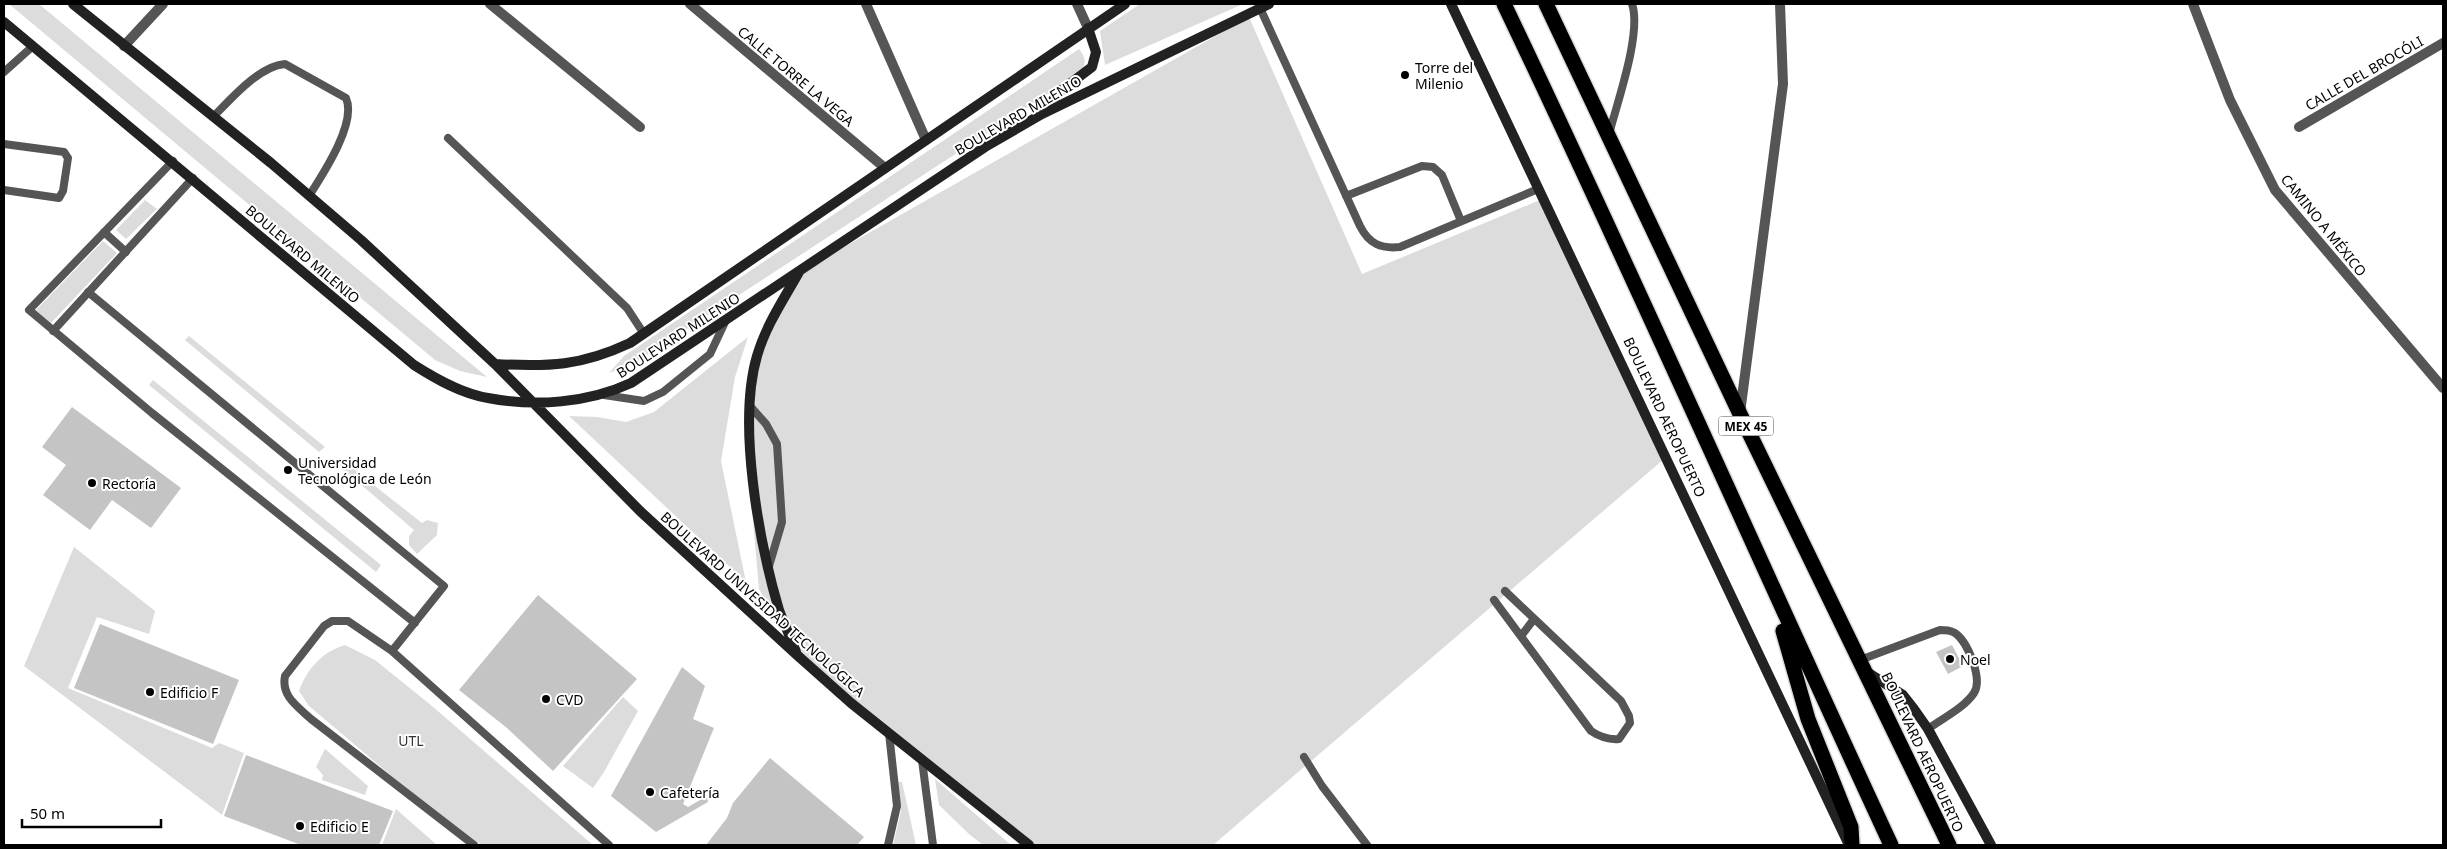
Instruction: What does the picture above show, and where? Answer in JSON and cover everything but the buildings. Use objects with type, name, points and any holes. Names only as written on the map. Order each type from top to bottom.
[{"type":"highway","name":"BOULEVARD AEROPUERTO","points":[[1504,4],[1585,173],[1770,584],[1891,845]]},
{"type":"highway","name":"BOULEVARD AEROPUERTO","points":[[1546,4],[1740,414],[1864,666],[1949,845]]},
{"type":"highway","points":[[1770,584],[1808,719],[1851,827],[1850,845]]},
{"type":"street","points":[[73,4],[309,196],[428,300],[495,364]]},
{"type":"street","points":[[124,46],[163,4]]},
{"type":"street","points":[[490,4],[640,127]]},
{"type":"street","name":"CALLE TORRE LA VEGA","points":[[690,4],[885,168]]},
{"type":"street","points":[[866,4],[926,140]]},
{"type":"street","points":[[1042,114],[1059,92],[1092,67],[1096,52],[1077,4]]},
{"type":"street","name":"BOULEVARD MILENIO","points":[[495,364],[533,366],[575,363],[610,352],[644,334],[1125,4]]},
{"type":"street","name":"BOULEVARD AEROPUERTO","points":[[1450,4],[1850,845]]},
{"type":"street","points":[[1740,414],[1783,84],[1780,4]]},
{"type":"street","name":"CAMINO A MÉXICO","points":[[2193,4],[2230,100],[2275,190],[2443,388]]},
{"type":"street","name":"BOULEVARD MILENIO","points":[[4,22],[193,178],[414,365],[436,379],[487,398],[533,402],[589,398],[604,395],[631,383],[801,268],[986,147],[1042,114],[1264,6]]},
{"type":"street","name":"CALLE DEL BROCÓLI","points":[[2299,127],[2443,42]]},
{"type":"street","points":[[798,656],[780,612],[759,518],[750,448],[750,406],[755,363],[768,325],[801,268]]},
{"type":"street","name":"BOULEVARD UNIVESIDAD TECNOLÓGICA","points":[[495,364],[640,511],[798,656],[851,703],[1029,845]]},
{"type":"street","name":"BOULEVARD AEROPUERTO","points":[[1864,666],[1903,695],[1928,729],[1991,845]]},
{"type":"lane","points":[[1608,136],[1634,33],[1635,11],[1632,4]]},
{"type":"lane","points":[[1264,6],[1346,196],[1365,235],[1380,247],[1400,247],[1538,189]]},
{"type":"lane","points":[[4,72],[33,46]]},
{"type":"lane","points":[[213,117],[238,92],[275,65],[285,64],[346,98],[350,111],[332,160],[309,196]]},
{"type":"lane","points":[[448,138],[627,308],[644,334]]},
{"type":"lane","points":[[4,144],[64,152],[68,158],[63,191],[59,198],[4,190]]},
{"type":"lane","points":[[173,162],[29,310],[152,412],[415,623]]},
{"type":"lane","points":[[1346,196],[1422,166],[1433,167],[1442,175],[1461,221]]},
{"type":"lane","points":[[54,331],[193,178]]},
{"type":"lane","points":[[104,232],[126,252]]},
{"type":"lane","points":[[88,292],[444,586],[392,651]]},
{"type":"lane","points":[[604,395],[644,401],[663,392],[710,354],[726,320]]},
{"type":"lane","points":[[750,406],[766,424],[777,444],[782,522],[769,566]]},
{"type":"lane","points":[[1494,600],[1591,731],[1611,740],[1619,739],[1630,723],[1629,716],[1621,701],[1504,591]]},
{"type":"lane","points":[[1521,636],[1534,619]]},
{"type":"lane","points":[[474,845],[311,719],[287,696],[284,690],[285,676],[324,626],[332,621],[348,621],[356,624],[392,651],[608,845]]},
{"type":"lane","points":[[1864,666],[1940,630],[1952,632],[1963,640],[1975,669],[1978,681],[1977,688],[1967,702],[1928,729]]},
{"type":"lane","points":[[888,845],[897,806],[889,733]]},
{"type":"lane","points":[[1304,757],[1322,786],[1368,845]]},
{"type":"lane","points":[[922,760],[933,845]]},
{"type":"green space","points":[[9,4],[39,4],[487,377],[460,371],[435,360]]},
{"type":"green space","points":[[1140,4],[1243,4],[1105,65],[1100,31]]},
{"type":"green space","points":[[1249,17],[1362,274],[1540,200],[1664,459],[1213,845],[1025,845],[797,655],[759,589],[745,431],[756,352],[793,276]]},
{"type":"green space","points":[[1079,49],[1085,61],[1080,73],[633,364],[609,373],[624,356]]},
{"type":"green space","points":[[145,200],[157,209],[126,239],[116,230]]},
{"type":"green space","points":[[103,241],[117,253],[51,323],[35,311]]},
{"type":"green space","points":[[189,336],[325,447],[319,452],[185,340]]},
{"type":"green space","points":[[748,337],[735,377],[721,461],[746,582],[569,416],[597,417],[626,422],[654,412]]},
{"type":"green space","points":[[153,380],[381,565],[376,572],[149,385]]},
{"type":"green space","points":[[342,460],[422,523],[427,520],[438,523],[437,535],[417,554],[409,545],[409,536],[414,530],[338,465]]},
{"type":"green space","points":[[74,547],[155,611],[149,634],[97,617],[68,688],[212,748],[219,743],[244,753],[222,815],[24,666]]},
{"type":"green space","name":"UTL","points":[[345,645],[375,660],[432,706],[593,845],[481,845],[394,778],[309,706],[299,691],[306,676],[316,662],[329,652]]},
{"type":"green space","points":[[623,697],[638,711],[593,788],[563,766]]},
{"type":"green space","points":[[325,749],[368,786],[365,795],[322,780],[323,775],[316,767]]},
{"type":"green space","points":[[935,779],[1011,845],[983,845],[969,834],[939,805]]},
{"type":"green space","points":[[897,782],[902,782],[916,845],[893,845],[901,811]]},
{"type":"green space","points":[[396,809],[437,845],[382,845]]},
{"type":"place","name":"Torre del Milenio","points":[[1405,75]]},
{"type":"place","name":"Universidad Tecnológica de León","points":[[288,470]]},
{"type":"place","name":"Rectoría","points":[[92,483]]},
{"type":"place","name":"Noel","points":[[1950,659]]},
{"type":"place","name":"Edificio F","points":[[150,692]]},
{"type":"place","name":"CVD","points":[[546,699]]},
{"type":"place","name":"Cafetería","points":[[650,792]]},
{"type":"place","name":"Edificio E","points":[[300,826]]}]
